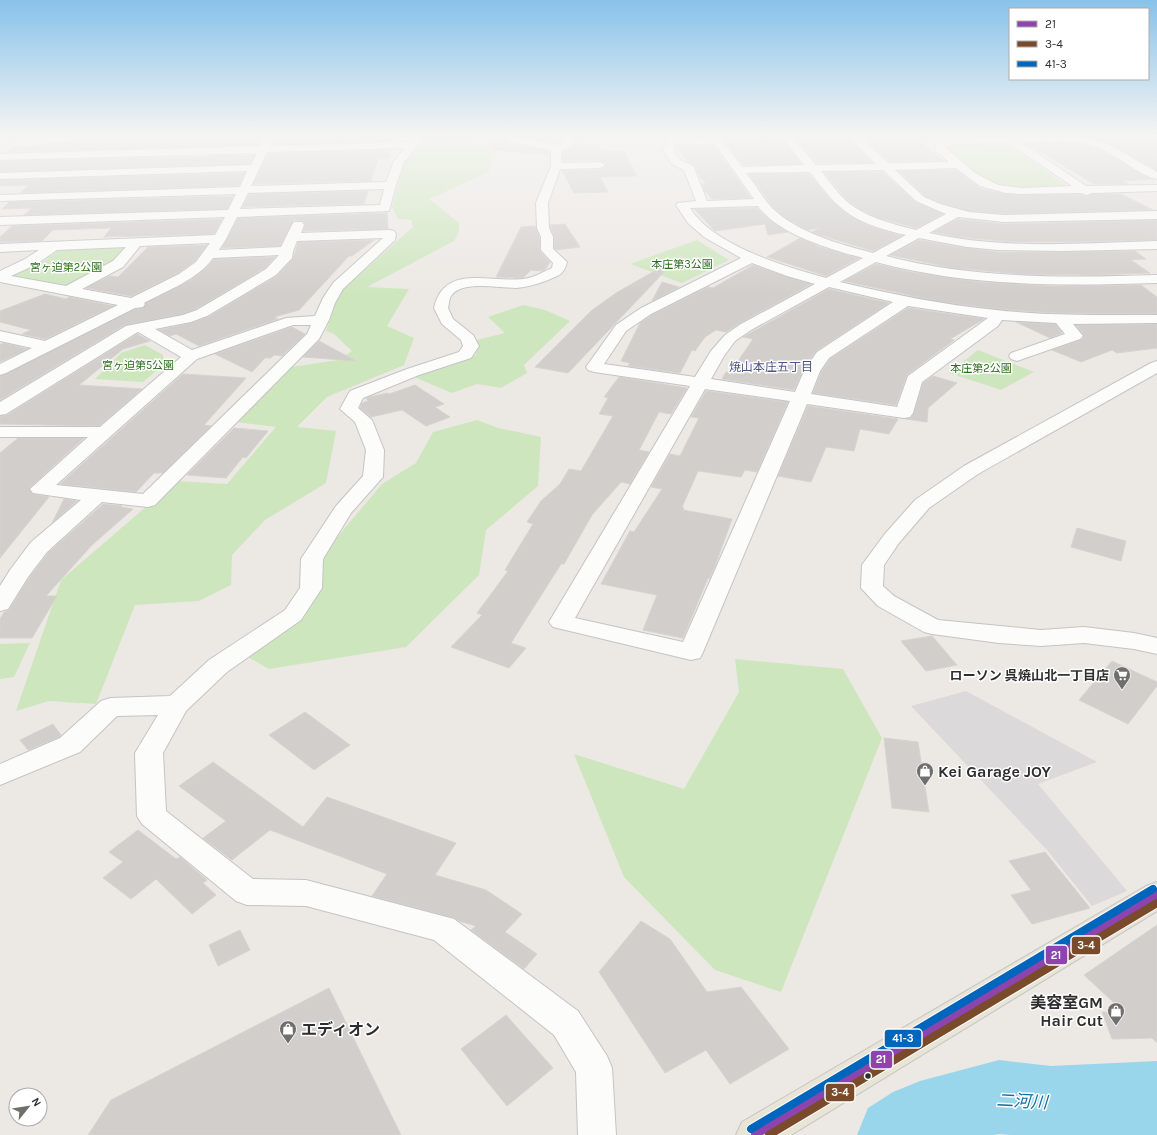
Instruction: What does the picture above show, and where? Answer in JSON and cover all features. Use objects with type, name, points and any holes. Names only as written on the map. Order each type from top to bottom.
[{"type":"main road","points":[[754,1135],[1157,895]]},
{"type":"street","points":[[0,277],[30,262],[54,246],[67,233],[104,188]]},
{"type":"street","points":[[0,198],[303,188]]},
{"type":"street","points":[[0,221],[385,208],[389,188]]},
{"type":"street","points":[[547,188],[542,202],[543,228],[547,237],[547,250],[560,262],[558,270],[544,277],[524,283],[506,284],[470,282],[460,284],[446,293],[441,308],[447,321],[468,338],[471,346],[465,355],[413,372],[356,395],[349,409],[363,420],[375,450],[373,477],[343,510],[312,559],[311,588],[293,615],[218,666],[176,705],[149,754],[152,816],[247,892],[306,893],[444,929],[566,1023],[594,1068],[597,1135]]},
{"type":"street","points":[[697,188],[703,204]]},
{"type":"street","points":[[751,188],[769,211],[789,226],[812,237],[873,258],[954,273],[1006,279],[1054,281],[1157,279]]},
{"type":"street","points":[[830,188],[846,206],[881,224],[916,234],[961,242],[995,246],[1038,248],[1157,245]]},
{"type":"street","points":[[907,188],[920,200],[955,214],[1000,219],[1157,215]]},
{"type":"street","points":[[998,188],[1021,191],[1157,188]]},
{"type":"street","points":[[1081,188],[1150,232]]},
{"type":"street","points":[[0,370],[184,277],[201,265],[220,239],[244,190]]},
{"type":"street","points":[[762,202],[682,205],[691,219],[713,236],[740,252],[781,269],[827,283],[905,302],[997,315],[1116,320],[1157,319]]},
{"type":"street","points":[[0,410],[131,329],[186,319],[202,313],[271,272],[285,258],[304,210]]},
{"type":"street","points":[[905,302],[823,355],[812,371],[691,652],[561,622],[717,354],[730,338],[746,327],[955,214]]},
{"type":"street","points":[[210,254],[390,234],[389,240],[354,271],[333,293],[322,320],[314,336],[148,501],[40,489],[191,356],[291,321],[322,320]]},
{"type":"street","points":[[0,248],[220,239]]},
{"type":"street","points":[[68,291],[118,264],[136,243]]},
{"type":"street","points":[[755,258],[747,260],[646,310],[621,328],[594,367],[904,413],[914,380],[994,323],[997,315]]},
{"type":"street","points":[[0,277],[156,307]]},
{"type":"street","points":[[1017,356],[1075,336],[1060,318]]},
{"type":"street","points":[[140,327],[191,356]]},
{"type":"street","points":[[0,336],[47,346]]},
{"type":"street","points":[[1157,366],[971,470],[922,504],[891,539],[873,566],[872,588],[886,601],[932,627],[1040,638],[1084,636],[1134,641],[1157,646]]},
{"type":"street","points":[[0,432],[105,432]]},
{"type":"street","points":[[0,604],[18,575],[39,547],[98,495]]},
{"type":"street","points":[[0,775],[70,745],[110,707],[176,705]]},
{"type":"shaded area","points":[[966,691],[1097,762],[1038,784],[1127,891],[1092,906],[1047,850],[911,706]]},
{"type":"green space","points":[[397,188],[454,188],[429,199],[459,223],[459,232],[454,241],[367,287],[409,289],[387,326],[414,338],[404,365],[327,397],[297,427],[336,431],[326,483],[265,520],[232,555],[231,585],[199,601],[135,605],[96,704],[49,701],[16,711],[61,580],[176,481],[227,484],[276,427],[236,422],[291,367],[338,360],[352,351],[334,334],[326,331],[340,292],[413,227],[411,220],[398,219],[392,207]]},
{"type":"green space","points":[[1007,188],[1047,188],[1027,190]]},
{"type":"green space","name":"本庄第3公園","points":[[697,240],[729,260],[682,283],[630,264]]},
{"type":"green space","name":"宮ヶ迫第2公園","points":[[127,246],[114,263],[73,285],[64,287],[16,278],[15,275],[44,261],[60,249]]},
{"type":"green space","points":[[523,305],[545,310],[570,321],[524,365],[527,373],[501,388],[477,384],[452,393],[414,377],[476,355],[477,340],[505,333],[488,317]]},
{"type":"green space","name":"宮ヶ迫第5公園","points":[[145,345],[163,355],[164,364],[143,382],[95,379],[121,353]]},
{"type":"green space","name":"本庄第2公園","points":[[978,350],[1034,372],[1001,390],[949,373]]},
{"type":"green space","points":[[477,420],[498,428],[541,437],[538,486],[486,530],[479,575],[406,647],[269,669],[246,656],[307,609],[324,553],[382,484],[416,463],[433,432]]},
{"type":"green space","points":[[30,643],[14,677],[0,679],[0,644]]},
{"type":"green space","points":[[735,659],[843,669],[882,738],[781,992],[715,970],[624,877],[574,754],[684,789],[739,692]]},
{"type":"building","points":[[26,188],[177,188],[20,193]]},
{"type":"building","points":[[571,188],[606,188],[608,192],[574,193]]},
{"type":"building","points":[[703,188],[744,188],[751,198],[712,199]]},
{"type":"building","points":[[759,188],[821,188],[844,212],[870,226],[902,236],[873,251],[812,232],[819,228],[807,230],[783,216],[773,207]]},
{"type":"building","points":[[837,188],[900,188],[915,202],[943,214],[916,228],[879,218],[861,210],[846,199]]},
{"type":"building","points":[[917,188],[980,188],[1006,194],[1081,194],[1087,196],[1092,194],[1121,194],[1153,210],[1004,214],[969,211],[940,203],[925,196]]},
{"type":"building","points":[[368,191],[364,204],[242,207],[249,194]]},
{"type":"building","points":[[234,196],[227,209],[24,215],[32,208],[2,209],[9,202]]},
{"type":"building","points":[[757,208],[766,217],[788,232],[768,235],[765,224],[715,231],[694,209]]},
{"type":"building","points":[[387,213],[388,229],[303,231],[305,226],[303,221],[294,220],[280,246],[222,248],[238,218]]},
{"type":"building","points":[[222,219],[214,234],[104,237],[111,228],[53,230],[42,241],[0,242],[0,237],[12,226]]},
{"type":"building","points":[[958,219],[1004,224],[1157,220],[1157,240],[1014,242],[957,237],[933,232]]},
{"type":"building","points":[[565,224],[580,247],[556,250],[554,248],[554,236],[550,225]]},
{"type":"building","points":[[535,226],[540,237],[540,251],[550,262],[545,270],[531,270],[523,278],[496,277],[521,227]]},
{"type":"building","points":[[800,238],[820,247],[859,258],[826,276],[767,257]]},
{"type":"building","points":[[374,240],[352,256],[349,256],[299,310],[274,317],[278,319],[199,346],[176,334],[170,336],[159,330],[191,323],[208,317],[277,276],[293,259],[298,242]]},
{"type":"building","points":[[919,240],[998,252],[1135,251],[1146,259],[1131,260],[1150,273],[1089,275],[1021,274],[953,268],[890,255]]},
{"type":"building","points":[[207,245],[195,261],[178,273],[131,296],[86,288],[110,276],[118,277],[148,247]]},
{"type":"building","points":[[275,257],[265,268],[196,309],[183,314],[125,325],[0,400],[0,376],[135,309],[143,308],[146,303],[191,280],[214,259]]},
{"type":"building","points":[[876,264],[910,272],[980,282],[1051,286],[1141,285],[1157,297],[1157,314],[1056,313],[996,309],[937,301],[844,281]]},
{"type":"building","points":[[753,265],[811,284],[726,332],[716,330],[705,337],[695,351],[692,350],[680,373],[628,366],[630,363],[621,361],[640,323],[652,315],[708,287],[713,288]]},
{"type":"building","points":[[663,266],[666,270],[568,373],[535,367],[591,311],[616,293]]},
{"type":"building","points":[[662,282],[679,287],[652,301]]},
{"type":"building","points":[[829,289],[889,303],[816,351],[803,370],[794,390],[722,379],[726,372],[730,373],[753,339],[743,337]]},
{"type":"building","points":[[45,294],[66,299],[69,297],[113,306],[45,339],[22,334],[31,330],[0,322],[0,311]]},
{"type":"building","points":[[908,308],[984,319],[950,339],[954,340],[907,375],[896,405],[813,393],[821,372],[830,359]]},
{"type":"building","points":[[1016,322],[1055,324],[1062,333],[1050,338]]},
{"type":"building","points":[[1157,324],[1157,348],[1117,353],[1112,350],[1081,362],[1052,350],[1080,340],[1084,337],[1076,325]]},
{"type":"building","points":[[292,327],[305,334],[282,356],[274,355],[271,358],[265,358],[252,372],[215,354]]},
{"type":"building","points":[[137,334],[150,341],[123,349],[79,385],[142,389],[99,426],[0,424],[0,416],[7,415]]},
{"type":"building","points":[[319,341],[356,361],[303,357]]},
{"type":"building","points":[[3,343],[28,349],[0,362],[0,345]]},
{"type":"building","points":[[183,374],[246,378],[204,425],[211,426],[163,473],[154,473],[136,492],[60,484]]},
{"type":"building","points":[[933,376],[957,383],[928,408],[927,422],[906,419],[911,418],[914,413],[923,383]]},
{"type":"building","points":[[619,377],[687,388],[671,414],[659,412],[639,450],[649,452],[630,484],[621,482],[592,515],[564,564],[561,564],[511,643],[526,648],[509,668],[451,647],[482,615],[477,613],[508,571],[505,570],[533,524],[527,522],[541,501],[560,484],[569,469],[581,471],[613,416],[599,414],[608,398],[604,397]]},
{"type":"building","points":[[415,385],[444,404],[435,407],[450,417],[426,426],[402,410],[371,417],[360,408],[362,403],[368,401],[366,398],[389,394]]},
{"type":"building","points":[[706,391],[788,402],[757,472],[745,470],[741,477],[698,471],[682,507],[684,508],[683,510],[732,519],[715,566],[709,579],[708,578],[683,638],[643,630],[657,595],[601,584],[630,531],[634,532],[662,489],[651,487],[670,454],[680,456],[699,418],[691,417]]},
{"type":"building","points":[[808,406],[898,419],[889,434],[860,429],[854,451],[826,447],[811,482],[778,476]]},
{"type":"building","points":[[234,428],[268,431],[246,458],[243,457],[226,478],[187,475]]},
{"type":"building","points":[[18,438],[84,438],[29,488],[33,494],[49,497],[0,558],[0,453]]},
{"type":"building","points":[[64,499],[77,501],[52,523]]},
{"type":"building","points":[[103,504],[133,509],[92,545],[46,596],[57,596],[32,638],[0,638],[0,619],[4,612],[9,610],[29,578],[48,553]]},
{"type":"building","points":[[1077,528],[1126,541],[1121,561],[1071,547]]},
{"type":"building","points":[[932,636],[957,665],[926,671],[901,641]]},
{"type":"building","points":[[1112,661],[1157,682],[1157,686],[1128,724],[1079,700]]},
{"type":"building","points":[[305,712],[350,745],[314,770],[269,735]]},
{"type":"building","points":[[53,724],[61,735],[59,737],[28,750],[20,740]]},
{"type":"building","points":[[884,738],[918,742],[929,812],[892,808]]},
{"type":"building","points":[[213,762],[303,827],[327,797],[456,843],[435,875],[486,890],[522,914],[505,932],[537,954],[524,969],[471,930],[476,926],[454,918],[372,896],[387,874],[270,830],[232,860],[203,838],[226,821],[179,786]]},
{"type":"building","points":[[138,830],[176,859],[180,857],[207,880],[203,883],[216,895],[192,914],[156,879],[131,899],[103,878],[123,862],[109,852]]},
{"type":"building","points":[[1045,852],[1090,908],[1032,924],[1011,895],[1031,890],[1009,861]]},
{"type":"building","points":[[641,921],[670,939],[707,992],[741,987],[789,1049],[730,1084],[706,1050],[665,1073],[599,972]]},
{"type":"building","points":[[1157,925],[1157,1043],[1152,1038],[1112,1039],[1102,1012],[1125,1013],[1084,975]]},
{"type":"building","points":[[240,930],[250,950],[218,966],[209,945]]},
{"type":"building","name":"エディオン","points":[[329,988],[401,1135],[88,1135],[111,1100]]},
{"type":"building","points":[[506,1015],[553,1068],[507,1106],[461,1049]]},
{"type":"waterway","name":"二河川","points":[[895,1135],[920,1119],[999,1097],[1051,1103],[1157,1098]]},
{"type":"transit line","name":"41-3","points":[[751,1129],[1153,889]]},
{"type":"transit line","name":"21","points":[[755,1135],[1157,895]]},
{"type":"transit line","name":"3-4","points":[[769,1135],[1157,903]]},
{"type":"place","name":"ローソン 呉焼山北一丁目店","points":[[1122,690]]},
{"type":"place","name":"Kei Garage JOY","points":[[925,786]]},
{"type":"place","name":"美容室GM Hair Cut","points":[[1116,1026]]},
{"type":"place","name":"エディオン","points":[[288,1044]]},
{"type":"district","name":"焼山本庄五丁目","points":[[771,367]]}]
